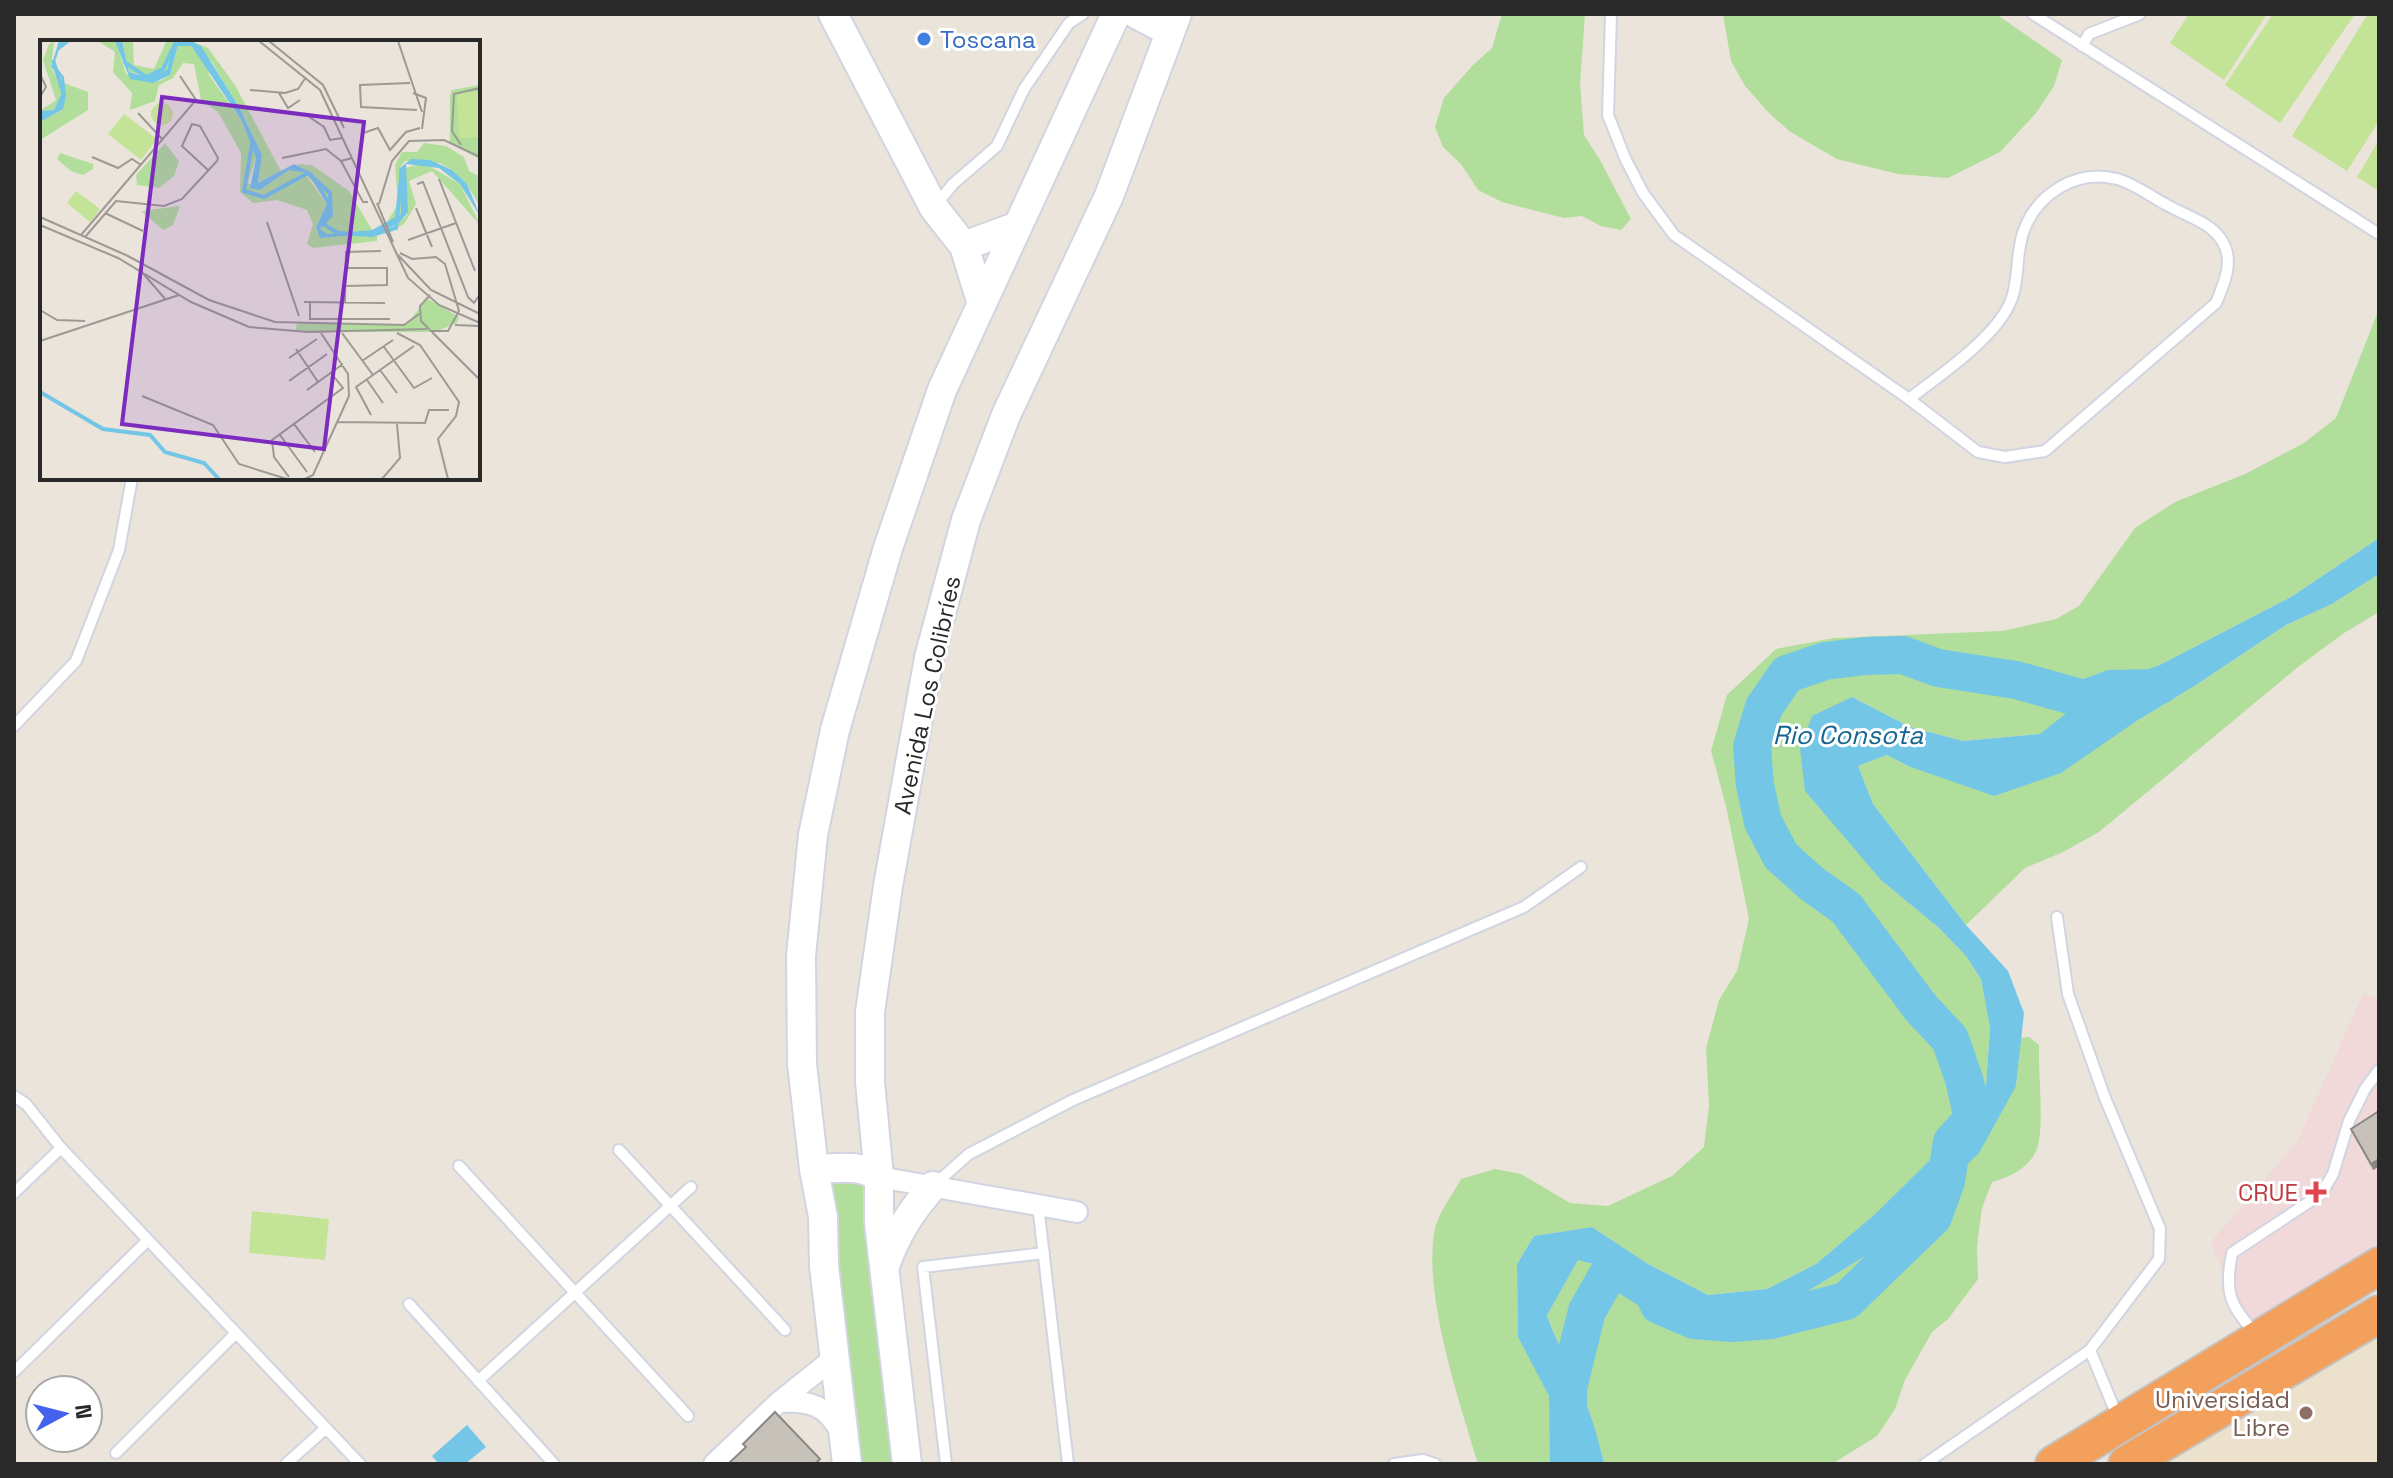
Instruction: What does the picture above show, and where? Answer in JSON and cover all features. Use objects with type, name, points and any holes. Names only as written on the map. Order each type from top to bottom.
[{"type":"highway","points":[[2054,1464],[2379,1266]]},
{"type":"highway","points":[[2127,1464],[2379,1314]]},
{"type":"main road","points":[[833,14],[934,208],[964,246],[982,304]]},
{"type":"main road","points":[[845,1451],[824,1266],[823,1217],[802,1064],[801,956],[813,835],[835,730],[888,548],[942,390],[1116,14]]},
{"type":"main road","points":[[1136,14],[1173,23]]},
{"type":"main road","name":"Avenida Los Colibríes","points":[[907,1464],[879,1223],[879,1177],[870,1082],[870,1012],[888,886],[929,658],[966,520],[1006,415],[1109,196],[1173,23]]},
{"type":"main road","points":[[964,246],[1018,226]]},
{"type":"main road","points":[[814,1169],[854,1166],[868,1169],[879,1177]]},
{"type":"main road","points":[[884,1270],[895,1239],[912,1210],[933,1186]]},
{"type":"street","points":[[879,1177],[1077,1212]]},
{"type":"street","points":[[714,1464],[779,1402],[834,1358]]},
{"type":"street","points":[[779,1402],[800,1401],[819,1407],[834,1420],[845,1451]]},
{"type":"lane","points":[[934,208],[953,184],[997,146],[1024,89],[1069,23],[1083,14]]},
{"type":"lane","points":[[1611,14],[1608,115],[1643,193],[1674,235],[1909,399],[1978,452],[2005,457],[2045,451],[2216,303],[2230,259],[2224,242],[2209,227],[2118,179],[2092,177],[2060,185],[2041,201],[2024,231],[2010,302],[1981,342],[1909,399]]},
{"type":"lane","points":[[2033,14],[2379,234]]},
{"type":"lane","points":[[2082,46],[2089,34],[2140,14]]},
{"type":"lane","points":[[14,726],[76,661],[119,550],[132,480]]},
{"type":"lane","points":[[933,1186],[969,1154],[1073,1100],[1524,907],[1581,867]]},
{"type":"lane","points":[[1925,1464],[2090,1350],[2159,1259],[2160,1229],[2105,1098],[2068,994],[2057,917]]},
{"type":"lane","points":[[2261,1339],[2239,1316],[2226,1282],[2232,1253],[2321,1194],[2333,1174],[2349,1121],[2365,1089],[2379,1070]]},
{"type":"lane","points":[[14,1096],[26,1104],[61,1148],[360,1464]]},
{"type":"lane","points":[[14,1193],[61,1148]]},
{"type":"lane","points":[[619,1150],[785,1330]]},
{"type":"lane","points":[[459,1166],[688,1416]]},
{"type":"lane","points":[[478,1381],[691,1187]]},
{"type":"lane","points":[[1038,1205],[1068,1464]]},
{"type":"lane","points":[[14,1372],[148,1240]]},
{"type":"lane","points":[[946,1464],[923,1267],[1044,1253]]},
{"type":"lane","points":[[409,1304],[554,1464]]},
{"type":"lane","points":[[116,1453],[236,1333]]},
{"type":"lane","points":[[2090,1350],[2120,1425]]},
{"type":"lane","points":[[286,1464],[326,1428]]},
{"type":"lane","points":[[1394,1464],[1423,1460],[1435,1464]]},
{"type":"shaded area","name":"CRUE","points":[[2363,994],[2379,999],[2379,1266],[2261,1339],[2239,1316],[2211,1242],[2297,1142]]},
{"type":"shaded area","name":"Universidad Libre","points":[[2379,1324],[2379,1464],[2148,1464]]},
{"type":"green space","points":[[1502,14],[1585,14],[1580,83],[1584,135],[1631,219],[1621,230],[1601,226],[1582,216],[1564,218],[1502,202],[1478,190],[1461,164],[1443,147],[1435,127],[1444,98],[1492,48]]},
{"type":"green space","points":[[1723,14],[1996,14],[2062,60],[2054,86],[2036,113],[2000,152],[1948,178],[1898,174],[1837,159],[1789,131],[1769,113],[1745,86],[1731,61]]},
{"type":"green space","points":[[2189,14],[2267,14],[2224,80],[2170,43]]},
{"type":"green space","points":[[2273,14],[2355,14],[2280,123],[2225,85]]},
{"type":"green space","points":[[2368,14],[2379,14],[2379,121],[2347,171],[2292,136]]},
{"type":"green space","points":[[2379,140],[2379,191],[2357,177]]},
{"type":"green space","points":[[2379,309],[2379,538],[2291,597],[2152,669],[2084,700],[2040,734],[1963,741],[1910,727],[1852,697],[1864,857],[1881,880],[1939,928],[1966,956],[1981,979],[1990,1027],[1986,1085],[1973,1119],[1874,1215],[1816,1264],[1767,1289],[1708,1295],[1648,1264],[1592,1227],[1534,1236],[1517,1264],[1518,1336],[1568,1432],[1579,1464],[1478,1464],[1444,1346],[1432,1254],[1435,1228],[1461,1179],[1495,1169],[1521,1174],[1570,1203],[1608,1206],[1672,1176],[1704,1147],[1709,1105],[1706,1048],[1719,1000],[1737,971],[1749,919],[1726,806],[1711,751],[1727,695],[1776,649],[1834,638],[2002,631],[2056,619],[2079,606],[2135,528],[2175,502],[2245,474],[2304,443],[2336,418]]},
{"type":"green space","points":[[2379,574],[2379,612],[2298,667],[2099,832],[2025,868],[1966,925],[1873,804],[1858,766],[1887,755],[1908,766],[2135,722],[2286,625],[2332,604]]},
{"type":"green space","points":[[2029,1037],[2039,1045],[2041,1124],[2038,1145],[2031,1159],[2020,1170],[1992,1182],[1982,1208],[1977,1246],[1978,1279],[1948,1319],[1932,1332],[1905,1380],[1895,1409],[1877,1436],[1832,1464],[1604,1464],[1583,1394],[1547,1314],[1578,1260],[1619,1271],[1659,1305],[1732,1323],[1782,1307],[1888,1242],[2016,1086],[2021,1038]]},
{"type":"green space","points":[[814,1169],[868,1169],[907,1464],[847,1464]]},
{"type":"green space","points":[[252,1211],[329,1219],[325,1260],[249,1253]]},
{"type":"water","name":"Rio Consota","points":[[2379,538],[2379,574],[2332,604],[2286,625],[2061,773],[1994,796],[1908,766],[1887,755],[1858,766],[1873,804],[1966,925],[2008,971],[2024,1013],[2016,1086],[1979,1153],[1888,1242],[1782,1307],[1732,1323],[1694,1320],[1659,1305],[1619,1271],[1578,1260],[1547,1315],[1587,1404],[1604,1464],[1579,1464],[1568,1432],[1518,1337],[1517,1264],[1534,1236],[1592,1227],[1648,1264],[1708,1295],[1767,1289],[1816,1264],[1874,1215],[1973,1118],[1986,1085],[1990,1028],[1981,979],[1966,956],[1939,928],[1881,880],[1805,791],[1800,749],[1812,716],[1852,697],[1910,727],[1963,741],[2040,734],[2084,699],[2152,669],[2291,597]]},
{"type":"water","points":[[467,1425],[486,1447],[465,1464],[439,1464],[432,1456]]},
{"type":"building","points":[[2379,1111],[2379,1159],[2371,1164],[2351,1129]]},
{"type":"building","points":[[775,1412],[820,1459],[815,1464],[728,1464],[746,1447],[743,1444]]},
{"type":"waterway","points":[[1569,1464],[1568,1388],[1587,1311],[1607,1276],[1619,1271],[1653,1292],[1659,1305],[1694,1320],[1732,1323],[1771,1320],[1846,1301],[1933,1217],[1946,1181],[1952,1142],[1973,1119],[1964,1079],[1950,1039],[1921,1008],[1846,908],[1781,856],[1763,822],[1755,785],[1752,747],[1764,707],[1787,674],[1825,661],[1903,655],[1938,668],[2016,680],[2084,699],[2111,689],[2160,685]]},
{"type":"place","name":"Toscana","points":[[924,39]]},
{"type":"place","name":"CRUE","points":[[2316,1192]]},
{"type":"place","name":"Universidad Libre","points":[[2306,1413]]}]
